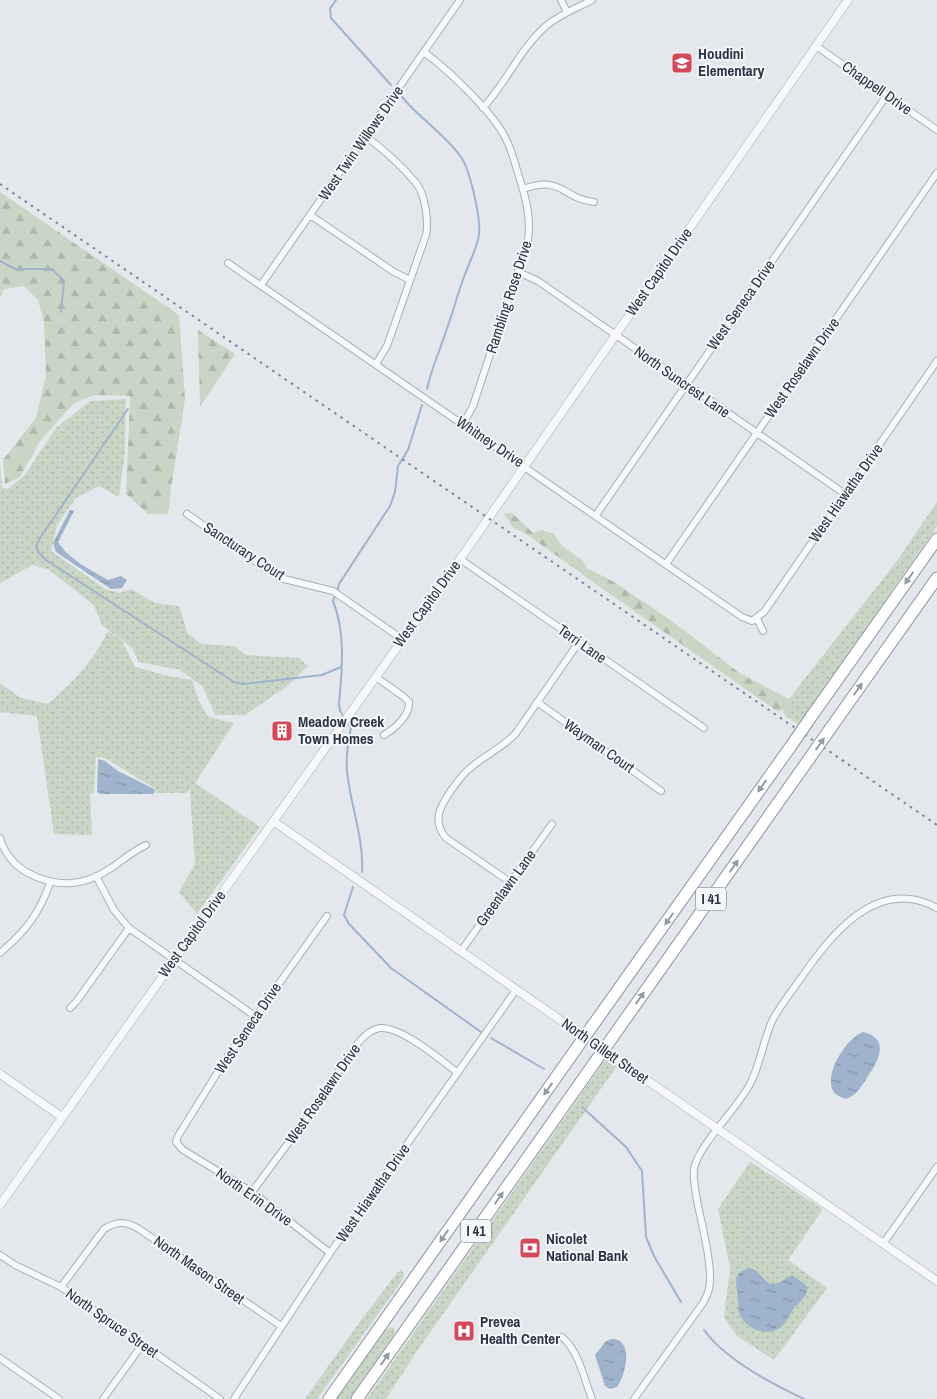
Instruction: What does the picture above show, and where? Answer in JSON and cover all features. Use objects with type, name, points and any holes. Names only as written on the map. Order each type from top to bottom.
[{"type":"highway","name":"I 41","points":[[329,1399],[937,539]]},
{"type":"highway","name":"I 41","points":[[357,1399],[937,578]]},
{"type":"street","name":"West Twin Willows Drive","points":[[261,285],[460,0]]},
{"type":"street","points":[[561,0],[568,12]]},
{"type":"street","points":[[483,108],[539,33],[552,21],[592,0]]},
{"type":"street","name":"West Capitol Drive","points":[[0,1204],[460,559],[848,0]]},
{"type":"street","name":"Chappell Drive","points":[[816,46],[937,130]]},
{"type":"street","name":"Rambling Rose Drive","points":[[424,52],[483,108],[506,138],[523,189],[530,223],[528,240],[518,272],[473,406],[463,424]]},
{"type":"street","name":"West Seneca Drive","points":[[596,515],[887,95]]},
{"type":"street","points":[[365,136],[416,183],[422,194],[427,228],[387,346],[376,364]]},
{"type":"street","name":"West Roselawn Drive","points":[[666,564],[937,173]]},
{"type":"street","points":[[523,189],[550,184],[579,199],[594,202]]},
{"type":"street","points":[[310,215],[394,272],[410,280]]},
{"type":"street","name":"Whitney Drive","points":[[228,263],[742,617],[755,620]]},
{"type":"street","name":"North Suncrest Lane","points":[[518,272],[538,281],[845,494]]},
{"type":"street","name":"West Hiawatha Drive","points":[[755,620],[764,612],[937,362]]},
{"type":"street","name":"Sancturary Court","points":[[187,514],[280,578],[333,591],[402,639]]},
{"type":"street","name":"Terri Lane","points":[[460,559],[704,728]]},
{"type":"street","points":[[755,620],[763,631]]},
{"type":"street","points":[[510,882],[446,838],[439,828],[438,817],[442,803],[468,770],[511,738],[579,642]]},
{"type":"street","points":[[376,676],[409,702],[407,711],[394,729],[384,735]]},
{"type":"street","name":"Wayman Court","points":[[537,702],[661,791]]},
{"type":"street","name":"North Gillett Street","points":[[273,821],[937,1281]]},
{"type":"street","name":"Greenlawn Lane","points":[[461,951],[552,824]]},
{"type":"street","points":[[0,841],[6,853],[17,866],[50,883],[76,883],[96,876],[146,845]]},
{"type":"street","points":[[96,876],[114,910],[129,928],[255,1016]]},
{"type":"street","points":[[0,953],[20,936],[32,921],[39,910],[50,883]]},
{"type":"street","points":[[634,1399],[703,1303],[709,1290],[709,1268],[694,1173],[698,1158],[750,1084],[773,1020],[829,940],[869,907],[888,900],[912,899],[937,908]]},
{"type":"street","name":"West Seneca Drive","points":[[177,1144],[178,1136],[255,1016],[327,916]]},
{"type":"street","points":[[70,1008],[129,928]]},
{"type":"street","name":"West Hiawatha Drive","points":[[234,1399],[330,1253],[516,990]]},
{"type":"street","name":"West Roselawn Drive","points":[[252,1192],[303,1123],[358,1043],[372,1030],[382,1028],[397,1031],[458,1073]]},
{"type":"street","points":[[0,1074],[62,1118]]},
{"type":"street","name":"North Erin Drive","points":[[177,1144],[183,1150],[252,1192],[330,1253]]},
{"type":"street","points":[[883,1244],[937,1167]]},
{"type":"street","name":"North Mason Street","points":[[61,1287],[100,1234],[114,1223],[126,1223],[140,1229],[281,1326]]},
{"type":"street","name":"North Spruce Street","points":[[0,1255],[15,1265],[61,1287],[220,1399]]},
{"type":"street","points":[[562,1337],[575,1355],[592,1399]]},
{"type":"street","points":[[103,1399],[142,1345]]},
{"type":"street","points":[[0,1358],[59,1399]]},
{"type":"green space","points":[[0,192],[179,315],[185,399],[168,514],[148,514],[126,494],[130,396],[95,395],[74,403],[40,441],[20,477],[5,484],[3,460],[36,418],[46,376],[44,322],[38,300],[24,286],[4,289],[0,298]]},
{"type":"green space","points":[[198,330],[235,354],[200,407]]},
{"type":"green space","points":[[126,399],[125,452],[119,497],[99,486],[76,498],[57,525],[51,551],[105,589],[119,593],[131,589],[155,603],[179,606],[188,634],[202,644],[234,646],[246,655],[299,658],[308,666],[286,687],[245,715],[215,715],[203,687],[180,670],[139,662],[132,648],[102,625],[93,604],[48,569],[32,565],[0,583],[0,464],[2,488],[8,489],[24,476],[56,428],[90,401]]},
{"type":"green space","points":[[937,502],[937,526],[801,722],[797,724],[783,712],[785,704],[897,561]]},
{"type":"green space","points":[[512,513],[533,533],[542,530],[554,534],[561,545],[583,561],[587,568],[614,582],[669,619],[741,674],[791,700],[788,709],[777,711],[525,533],[512,527],[503,514]]},
{"type":"green space","points":[[108,631],[122,641],[135,667],[192,680],[199,701],[208,717],[234,723],[195,783],[260,827],[197,914],[179,892],[195,864],[190,792],[192,787],[187,793],[157,793],[154,788],[105,758],[96,757],[94,792],[90,794],[92,835],[54,834],[37,716],[0,712],[0,683],[21,698],[48,704],[82,671],[96,653]]},
{"type":"green space","points":[[606,1059],[617,1066],[417,1351],[386,1399],[367,1399]]},
{"type":"green space","points":[[750,1162],[823,1209],[788,1260],[827,1288],[774,1360],[737,1336],[724,1318],[730,1268],[718,1209]]},
{"type":"green space","points":[[401,1270],[404,1274],[401,1282],[317,1399],[305,1399],[359,1323]]},
{"type":"green space","points":[[390,1327],[395,1329],[394,1335],[349,1399],[337,1399],[386,1330]]},
{"type":"water","points":[[70,510],[74,511],[58,542],[62,548],[74,559],[108,580],[121,576],[127,580],[122,588],[111,589],[56,552],[53,543]]},
{"type":"water","points":[[98,759],[105,761],[118,771],[154,789],[155,792],[153,794],[100,794],[97,792]]},
{"type":"water","points":[[863,1032],[877,1039],[880,1050],[876,1063],[861,1087],[856,1093],[846,1099],[833,1091],[831,1075],[838,1057],[856,1036]]},
{"type":"water","points":[[750,1268],[757,1271],[773,1284],[792,1275],[807,1286],[804,1297],[784,1324],[775,1330],[763,1332],[757,1330],[746,1323],[739,1313],[736,1279],[740,1273]]},
{"type":"water","points":[[612,1339],[619,1341],[623,1345],[626,1351],[626,1358],[623,1374],[617,1387],[610,1389],[605,1386],[595,1355],[606,1341]]},
{"type":"waterway","points":[[336,0],[330,9],[331,18],[391,85]]},
{"type":"waterway","points":[[402,97],[448,141],[461,157],[477,206],[479,227],[477,244],[427,389]]},
{"type":"waterway","points":[[0,261],[15,269],[52,269],[64,281],[61,312]]},
{"type":"waterway","points":[[337,591],[339,584],[390,506],[395,492],[398,466],[408,450],[422,405]]},
{"type":"waterway","points":[[128,409],[40,538],[36,547],[39,553],[46,560],[234,682],[242,684],[322,675],[341,667]]},
{"type":"waterway","points":[[335,596],[333,601],[340,626],[342,652],[339,704],[340,711],[345,718]]},
{"type":"waterway","points":[[347,722],[351,728],[347,771],[361,846],[362,872]]},
{"type":"waterway","points":[[353,887],[344,915],[349,924],[391,968],[481,1032]]},
{"type":"waterway","points":[[491,1038],[544,1069]]},
{"type":"waterway","points":[[582,1107],[626,1147],[642,1171],[646,1237],[654,1256],[681,1302]]},
{"type":"waterway","points":[[704,1330],[713,1341],[736,1361],[804,1399]]},
{"type":"railway","points":[[0,184],[937,825]]},
{"type":"place","name":"Houdini Elementary","points":[[682,63]]},
{"type":"place","name":"Meadow Creek Town Homes","points":[[282,731]]},
{"type":"place","name":"Nicolet National Bank","points":[[530,1248]]},
{"type":"place","name":"Prevea Health Center","points":[[464,1331]]}]
